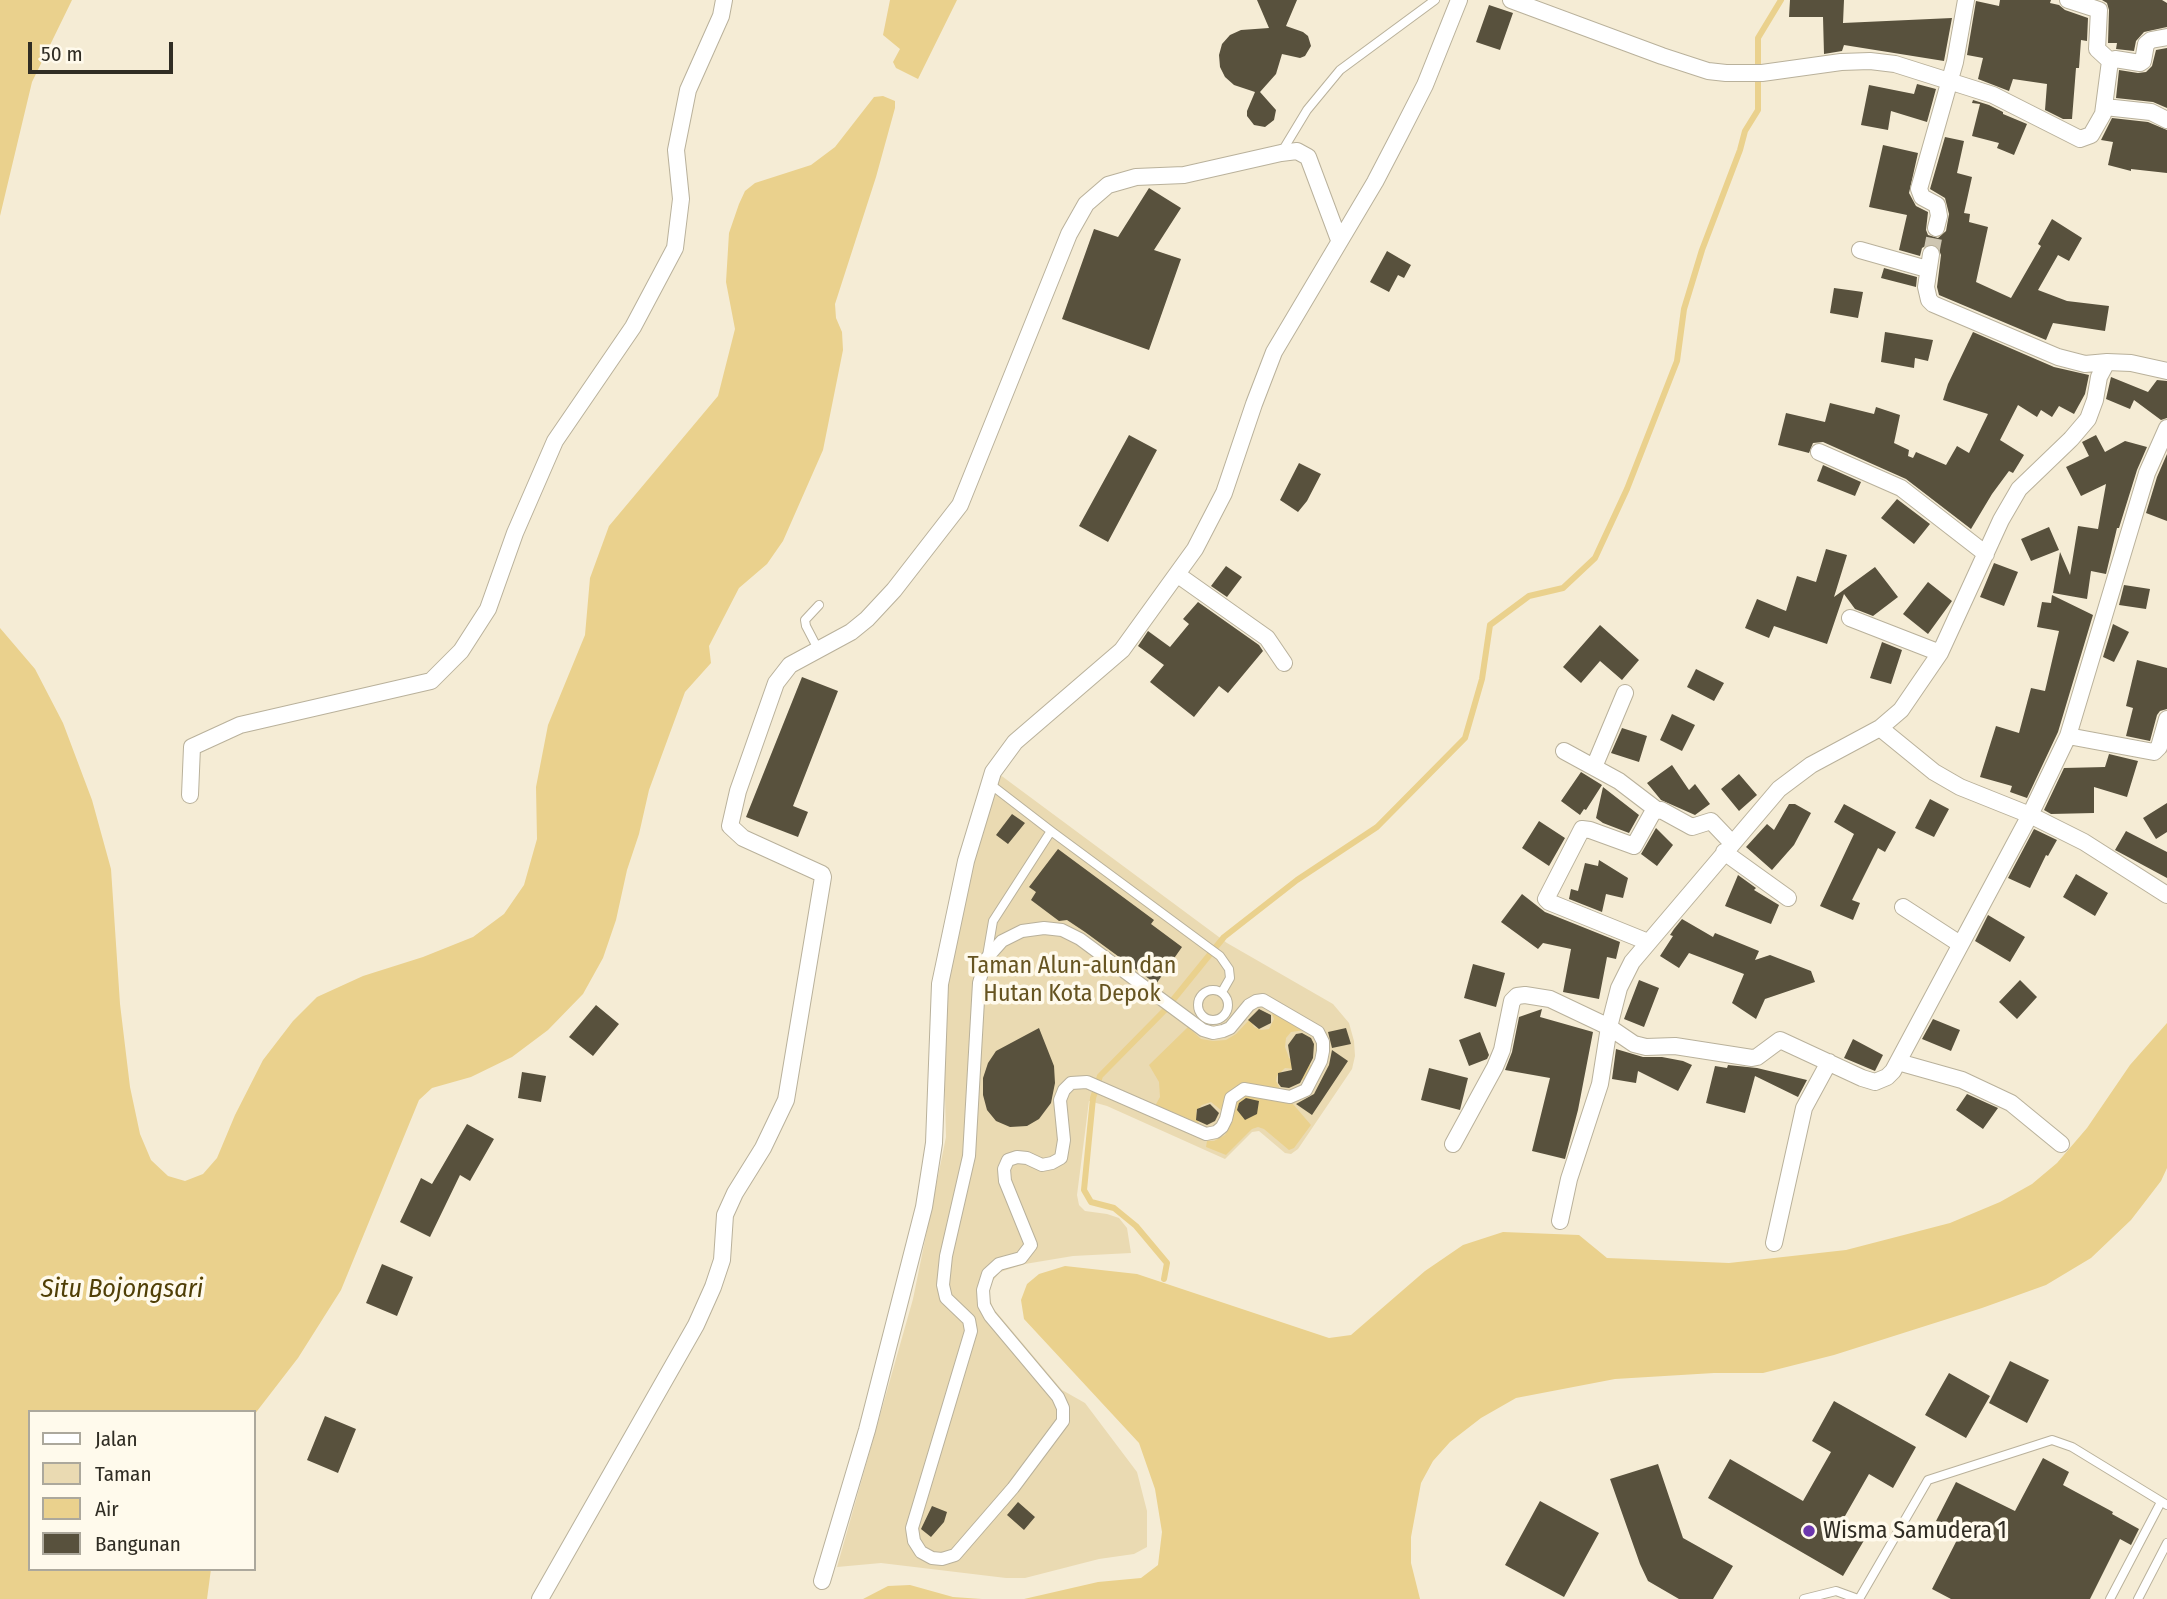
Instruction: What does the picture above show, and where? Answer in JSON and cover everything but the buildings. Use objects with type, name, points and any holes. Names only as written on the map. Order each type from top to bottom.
[{"type":"street","points":[[190,794],[192,747],[240,725],[431,681],[461,650],[488,608],[515,533],[555,441],[633,327],[676,248],[681,199],[676,150],[688,90],[721,16],[724,0]]},
{"type":"street","points":[[822,1581],[867,1430],[924,1207],[936,1120],[940,984],[966,861],[993,772],[1015,742],[1122,650],[1178,575],[1216,511],[1262,380],[1275,352],[1401,134],[1425,85],[1460,0]]},
{"type":"street","points":[[1511,0],[1692,66],[1726,73],[1754,73],[1841,62],[1895,64],[1950,80],[2008,102],[2076,138],[2084,139],[2091,135],[2105,107],[2110,61]]},
{"type":"street","points":[[1936,228],[1939,216],[1937,205],[1922,197],[1919,189],[1950,80],[1966,0]]},
{"type":"street","points":[[2068,0],[2099,10],[2096,49],[2110,61]]},
{"type":"street","points":[[2110,61],[2115,59],[2140,63],[2146,44],[2151,40],[2167,37]]},
{"type":"street","points":[[2105,107],[2151,112],[2167,120]]},
{"type":"street","points":[[540,1599],[696,1325],[722,1260],[725,1215],[735,1193],[763,1148],[786,1100],[823,877],[822,874],[743,838],[730,826],[738,791],[776,683],[790,665],[851,632],[873,613],[960,505],[1069,234],[1086,204],[1108,185],[1136,177],[1184,175],[1280,153],[1297,152],[1308,157],[1339,240]]},
{"type":"street","points":[[1860,250],[1929,262],[1926,293],[1929,300],[2058,357],[2085,364],[2132,363],[2167,371]]},
{"type":"street","points":[[1560,1221],[1569,1178],[1600,1084],[1613,1030],[1619,988],[1632,962],[1779,789],[1811,765],[1880,728],[1901,710],[1940,653],[2001,520],[2019,489],[2088,419],[2099,377],[2108,362]]},
{"type":"street","points":[[1453,1144],[1495,1067],[1502,1050],[1514,998],[1525,995],[1550,999],[1613,1030],[1634,1044],[1646,1047],[1675,1046],[1752,1058],[1780,1040],[1875,1082],[1887,1077],[1898,1062],[2031,815],[2068,736],[2147,473],[2167,428]]},
{"type":"street","points":[[1819,452],[1901,488],[1986,554]]},
{"type":"street","points":[[1178,575],[1267,638],[1284,663]]},
{"type":"street","points":[[1850,618],[1940,653]]},
{"type":"street","points":[[1594,767],[1625,693]]},
{"type":"street","points":[[2068,736],[2154,752],[2159,747],[2167,719]]},
{"type":"street","points":[[1880,728],[1909,754],[1942,777],[2031,815],[2084,842],[2167,895]]},
{"type":"street","points":[[1564,751],[1633,789],[1657,810],[1692,827],[1711,821],[1728,848],[1788,898]]},
{"type":"street","points":[[1648,942],[1546,899],[1582,829],[1634,846],[1653,812],[1657,810]]},
{"type":"street","points":[[1903,907],[1960,944]]},
{"type":"street","points":[[1044,928],[1062,930],[1080,939],[1203,1030],[1213,1033],[1230,1028],[1249,1005],[1263,1000],[1318,1032],[1323,1042],[1321,1061],[1306,1090],[1290,1097],[1254,1089],[1236,1092],[1231,1098],[1222,1127],[1216,1132],[1206,1134],[1087,1082],[1070,1083],[1063,1090],[1060,1100],[1064,1140],[1061,1158],[1042,1165],[1027,1158],[1008,1160],[1004,1169],[1005,1181],[1031,1245],[1021,1258],[999,1264],[988,1274],[983,1290],[984,1305],[990,1316],[1058,1397],[1063,1408],[1063,1421],[1013,1488],[955,1555],[942,1559],[932,1558],[921,1552],[914,1541],[912,1528],[971,1331],[969,1320],[946,1298],[943,1285],[946,1256],[969,1156],[979,983],[986,959],[1002,942],[1022,931],[1044,928]]},
{"type":"street","points":[[1774,1243],[1804,1108],[1829,1062]]},
{"type":"street","points":[[1898,1062],[1962,1080],[2011,1103],[2061,1144]]},
{"type":"lane","points":[[1280,153],[1307,110],[1340,70],[1435,0]]},
{"type":"lane","points":[[818,649],[805,620],[819,605]]},
{"type":"lane","points":[[990,783],[1220,956],[1229,969],[1230,978],[1222,992]]},
{"type":"lane","points":[[986,959],[993,920],[1051,831]]},
{"type":"lane","points":[[1804,1599],[1836,1591],[1858,1599],[1928,1480],[2052,1440],[2072,1447],[2164,1504],[2110,1599]]},
{"type":"lane","points":[[2138,1599],[2167,1543]]},
{"type":"green space","name":"Taman Alun-alun dan Hutan Kota Depok","points":[[999,774],[1227,943],[1333,1004],[1349,1023],[1355,1056],[1352,1069],[1298,1149],[1291,1154],[1285,1153],[1259,1131],[1252,1132],[1225,1159],[1107,1106],[1089,1101],[1077,1195],[1079,1205],[1085,1211],[1119,1218],[1127,1228],[1131,1253],[1073,1256],[1025,1264],[1000,1272],[991,1283],[989,1296],[993,1308],[1062,1390],[1085,1403],[1137,1472],[1147,1511],[1147,1547],[1134,1554],[1099,1559],[1025,1578],[881,1563],[837,1567],[913,1299],[946,1137],[944,1054],[948,983],[964,887]]},
{"type":"water","points":[[0,0],[72,0],[32,82],[0,216]]},
{"type":"water","points":[[890,0],[957,0],[918,79],[896,68],[893,62],[900,49],[883,35]]},
{"type":"water","name":"Situ Bojongsari","points":[[883,96],[895,101],[895,108],[835,304],[843,350],[823,450],[783,541],[767,564],[739,588],[709,646],[711,663],[685,692],[649,790],[616,920],[603,958],[583,994],[548,1030],[512,1057],[471,1077],[432,1088],[419,1100],[341,1290],[298,1358],[256,1412],[256,1410],[28,1410],[28,1571],[211,1571],[207,1599],[0,1599],[0,628],[35,669],[63,723],[92,800],[111,869],[120,1004],[130,1087],[140,1134],[151,1160],[168,1176],[185,1181],[203,1174],[217,1158],[263,1060],[293,1021],[317,997],[363,976],[423,957],[473,937],[504,914],[524,885],[537,839],[536,787],[548,725],[585,635],[590,578],[609,526],[718,396],[735,329],[726,282],[729,233],[739,204],[745,191],[755,183],[811,165],[835,147],[874,97]]},
{"type":"water","points":[[1271,1011],[1305,1030],[1291,1032],[1286,1038],[1285,1047],[1289,1058],[1296,1064],[1312,1065],[1303,1081],[1295,1069],[1285,1068],[1276,1081],[1311,1125],[1294,1148],[1289,1150],[1258,1127],[1252,1129],[1226,1155],[1206,1147],[1207,1141],[1214,1141],[1225,1135],[1233,1120],[1211,1102],[1196,1111],[1199,1124],[1155,1106],[1160,1097],[1159,1082],[1149,1065],[1188,1027],[1201,1039],[1226,1040],[1250,1019],[1254,1027],[1269,1029],[1274,1019]]},
{"type":"water","points":[[2167,1023],[2167,1168],[2161,1181],[2131,1220],[2091,1258],[2046,1285],[1834,1355],[1763,1373],[1615,1379],[1516,1398],[1481,1418],[1450,1442],[1433,1461],[1421,1483],[1411,1537],[1411,1563],[1420,1599],[1024,1599],[1098,1582],[1141,1578],[1158,1565],[1162,1532],[1155,1489],[1139,1443],[1024,1319],[1021,1300],[1027,1284],[1039,1274],[1065,1266],[1137,1274],[1329,1338],[1351,1335],[1425,1271],[1463,1245],[1503,1232],[1579,1235],[1607,1258],[1729,1263],[1846,1250],[1950,1223],[2000,1202],[2032,1184],[2057,1163],[2087,1128],[2130,1065]]},
{"type":"water","points":[[910,1585],[953,1597],[982,1599],[863,1599],[888,1586]]},
{"type":"waterway","points":[[1164,1279],[1167,1263],[1136,1226],[1114,1208],[1091,1202],[1084,1190],[1093,1098],[1100,1076],[1164,1011],[1224,937],[1297,880],[1377,827],[1465,738],[1482,679],[1490,625],[1529,596],[1563,588],[1595,558],[1627,489],[1677,361],[1684,309],[1702,250],[1745,131],[1758,110],[1758,38],[1781,0]]},
{"type":"tunnel","points":[[1931,254],[1936,228]]},
{"type":"place","name":"Wisma Samudera 1","points":[[1809,1531]]}]
